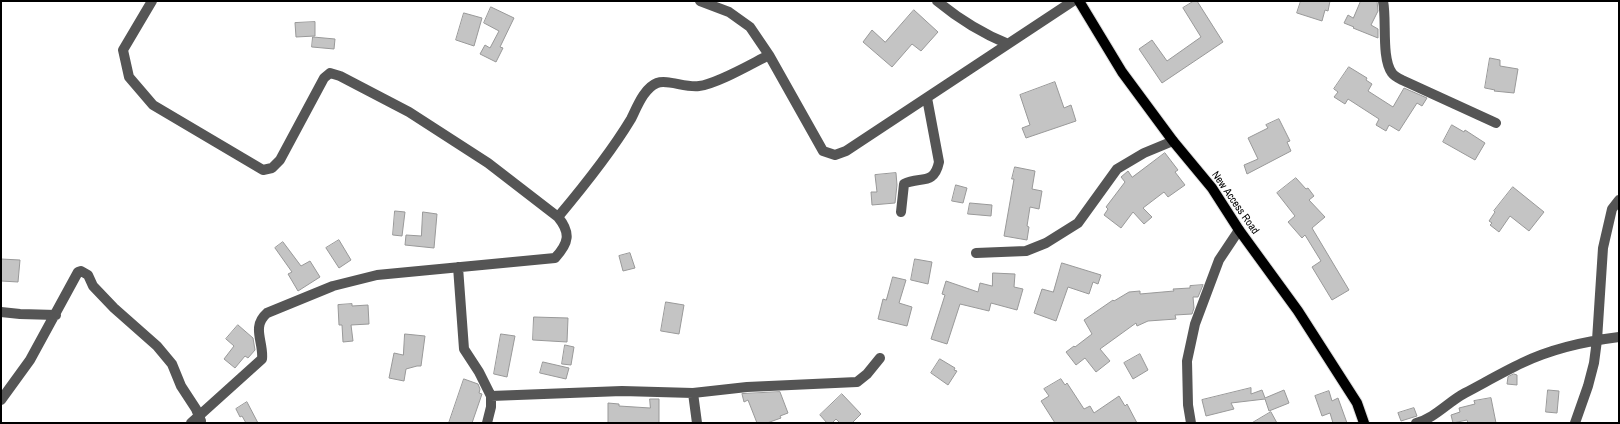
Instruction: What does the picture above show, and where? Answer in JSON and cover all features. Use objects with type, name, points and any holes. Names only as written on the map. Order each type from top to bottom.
[{"type":"main road","name":"New Access Road","points":[[1079,1],[1122,72],[1173,141],[1212,188],[1239,230],[1298,311],[1357,403],[1364,423]]},
{"type":"street","points":[[152,1],[123,50],[129,77],[153,105],[263,170],[272,168],[280,160],[324,78],[330,73],[340,76],[409,112],[488,163],[558,216],[565,226],[567,237],[564,248],[555,258],[377,275],[333,286],[267,313],[261,318],[258,327],[262,359],[197,421]]},
{"type":"street","points":[[700,1],[729,12],[750,27],[769,55],[794,103],[823,151],[835,155],[846,151],[1073,1]]},
{"type":"street","points":[[937,1],[966,23],[985,34],[1008,44]]},
{"type":"street","points":[[1383,1],[1386,54],[1388,66],[1392,74],[1496,123]]},
{"type":"street","points":[[558,216],[581,190],[620,138],[648,88],[658,82],[669,82],[688,87],[701,86],[769,55]]},
{"type":"street","points":[[901,212],[904,184],[930,178],[937,170],[938,162],[927,98]]},
{"type":"street","points":[[976,253],[1026,251],[1046,243],[1078,223],[1117,169],[1144,152],[1173,141]]},
{"type":"street","points":[[1574,423],[1588,386],[1594,363],[1603,248],[1612,209],[1619,200]]},
{"type":"street","points":[[1191,423],[1188,405],[1187,361],[1194,324],[1219,260],[1239,230]]},
{"type":"street","points":[[458,267],[464,349],[479,372],[491,396],[491,407],[487,423]]},
{"type":"street","points":[[1,400],[30,360],[56,315],[78,272],[81,271],[88,275],[93,286],[129,322],[157,346],[172,364],[181,386],[196,409],[197,421]]},
{"type":"street","points":[[1,312],[56,315]]},
{"type":"street","points":[[1416,423],[1423,421],[1455,398],[1523,362],[1552,352],[1597,340],[1619,337]]},
{"type":"street","points":[[491,396],[622,391],[693,394],[746,387],[858,382],[867,374],[880,358]]},
{"type":"street","points":[[693,394],[697,423]]},
{"type":"building","points":[[1194,1],[1197,1],[1223,42],[1162,83],[1139,49],[1152,40],[1167,61],[1201,37],[1183,8]]},
{"type":"building","points":[[1301,1],[1330,1],[1328,11],[1325,10],[1322,21],[1297,13]]},
{"type":"building","points":[[1361,1],[1377,1],[1378,11],[1371,25],[1378,29],[1378,38],[1344,23],[1348,15],[1353,18]]},
{"type":"building","points":[[491,7],[514,18],[500,47],[503,48],[496,62],[480,54],[485,45],[490,48],[499,31],[484,23]]},
{"type":"building","points":[[914,10],[938,32],[921,51],[912,44],[892,67],[863,42],[872,30],[885,42]]},
{"type":"building","points":[[464,13],[482,18],[474,46],[456,40]]},
{"type":"building","points":[[315,22],[315,36],[296,37],[295,23]]},
{"type":"building","points":[[313,37],[335,39],[334,49],[312,47]]},
{"type":"building","points":[[1490,58],[1500,60],[1500,66],[1518,69],[1514,93],[1494,91],[1495,90],[1485,88]]},
{"type":"building","points":[[1349,67],[1367,78],[1366,80],[1372,84],[1368,91],[1393,107],[1404,88],[1427,98],[1422,106],[1417,103],[1399,131],[1389,125],[1386,131],[1376,125],[1379,119],[1348,99],[1345,104],[1334,97],[1338,92],[1334,89]]},
{"type":"building","points":[[1055,82],[1064,108],[1071,105],[1076,121],[1026,138],[1022,128],[1030,125],[1020,95]]},
{"type":"building","points":[[1279,119],[1290,141],[1287,142],[1291,151],[1247,174],[1244,165],[1258,159],[1248,138],[1268,128],[1266,125]]},
{"type":"building","points":[[1452,125],[1464,132],[1465,130],[1485,143],[1475,160],[1443,142]]},
{"type":"building","points":[[1165,153],[1178,170],[1175,172],[1185,185],[1168,197],[1164,192],[1143,208],[1152,217],[1144,224],[1133,212],[1121,228],[1104,215],[1108,209],[1106,207],[1125,182],[1121,177],[1128,171],[1132,177]]},
{"type":"building","points":[[1015,167],[1035,171],[1032,189],[1042,191],[1039,209],[1030,207],[1027,226],[1029,227],[1027,240],[1004,236]]},
{"type":"building","points":[[896,173],[897,185],[895,203],[872,205],[871,192],[877,192],[875,175]]},
{"type":"building","points":[[1296,178],[1306,189],[1308,188],[1314,196],[1309,200],[1325,217],[1312,228],[1349,290],[1332,300],[1312,267],[1321,261],[1305,235],[1302,238],[1288,222],[1295,216],[1277,193]]},
{"type":"building","points":[[956,185],[967,188],[963,203],[952,201]]},
{"type":"building","points":[[1513,187],[1544,212],[1529,231],[1510,216],[1499,232],[1490,225],[1492,223],[1489,221],[1495,212],[1494,211]]},
{"type":"building","points":[[970,203],[992,205],[991,216],[968,214]]},
{"type":"building","points":[[395,211],[405,212],[402,236],[393,235]]},
{"type":"building","points":[[423,212],[437,214],[434,248],[405,245],[406,235],[421,236]]},
{"type":"building","points":[[339,240],[351,260],[339,268],[326,248]]},
{"type":"building","points":[[283,242],[301,266],[310,261],[320,277],[298,291],[288,274],[292,272],[275,248]]},
{"type":"building","points":[[630,253],[635,268],[623,271],[619,256]]},
{"type":"building","points":[[1,259],[20,260],[18,282],[1,281]]},
{"type":"building","points":[[915,259],[932,262],[928,284],[911,280]]},
{"type":"building","points":[[1062,263],[1101,275],[1098,284],[1093,282],[1089,294],[1068,287],[1056,321],[1034,313],[1042,289],[1053,292]]},
{"type":"building","points":[[993,273],[1015,274],[1014,287],[1023,289],[1017,310],[991,303],[989,311],[960,304],[947,344],[931,339],[945,295],[942,294],[946,281],[978,292],[980,283],[992,286]]},
{"type":"building","points":[[893,277],[906,280],[899,303],[912,307],[907,326],[878,319],[883,299],[886,300]]},
{"type":"building","points":[[1203,285],[1198,297],[1193,297],[1194,308],[1192,314],[1175,315],[1176,319],[1148,321],[1137,326],[1136,323],[1100,349],[1110,361],[1096,372],[1085,358],[1076,365],[1066,352],[1092,334],[1084,320],[1113,300],[1114,301],[1129,292],[1140,291],[1140,294],[1174,291],[1173,289],[1190,288],[1190,286]]},
{"type":"building","points":[[666,302],[684,305],[679,334],[661,331]]},
{"type":"building","points":[[352,304],[352,306],[368,305],[369,324],[351,325],[353,341],[343,342],[342,325],[339,325],[338,305]]},
{"type":"building","points":[[534,317],[568,318],[567,342],[533,340]]},
{"type":"building","points":[[238,325],[253,338],[255,350],[248,358],[245,356],[235,368],[224,359],[234,346],[226,339]]},
{"type":"building","points":[[405,334],[425,336],[421,366],[406,369],[404,381],[389,378],[394,353],[403,355]]},
{"type":"building","points":[[501,334],[515,336],[507,377],[494,374]]},
{"type":"building","points":[[565,345],[574,347],[571,365],[562,364]]},
{"type":"building","points":[[1140,354],[1148,370],[1133,379],[1124,363]]},
{"type":"building","points":[[940,359],[955,368],[954,370],[957,371],[948,385],[931,373]]},
{"type":"building","points":[[543,362],[569,368],[566,379],[540,373]]},
{"type":"building","points":[[1514,374],[1517,375],[1517,385],[1507,384],[1508,377]]},
{"type":"building","points":[[464,379],[478,384],[480,389],[479,393],[482,394],[472,423],[449,423]]},
{"type":"building","points":[[1061,379],[1065,385],[1067,383],[1084,409],[1090,406],[1094,413],[1119,396],[1125,406],[1127,404],[1137,423],[1055,423],[1041,401],[1049,396],[1044,389]]},
{"type":"building","points":[[1251,388],[1251,394],[1262,390],[1265,398],[1284,390],[1289,403],[1269,411],[1265,399],[1231,403],[1234,409],[1206,416],[1202,400]]},
{"type":"building","points":[[1548,390],[1559,391],[1557,413],[1546,412]]},
{"type":"building","points":[[1329,391],[1332,401],[1338,398],[1347,423],[1333,423],[1330,413],[1322,416],[1315,396]]},
{"type":"building","points":[[780,392],[788,413],[780,416],[781,418],[767,423],[757,423],[748,400],[744,402],[742,394]]},
{"type":"building","points":[[842,394],[861,414],[852,423],[840,423],[836,419],[832,423],[827,423],[820,415]]},
{"type":"building","points":[[1491,398],[1496,423],[1468,423],[1467,420],[1453,423],[1451,415],[1460,412],[1459,408],[1475,404],[1474,401]]},
{"type":"building","points":[[650,399],[659,399],[659,423],[608,423],[608,403],[619,404],[619,406],[650,408]]},
{"type":"building","points":[[247,402],[258,423],[246,423],[242,416],[240,417],[236,409]]},
{"type":"building","points":[[1414,408],[1417,416],[1401,421],[1398,413]]},
{"type":"building","points":[[1271,412],[1277,423],[1252,423]]}]
